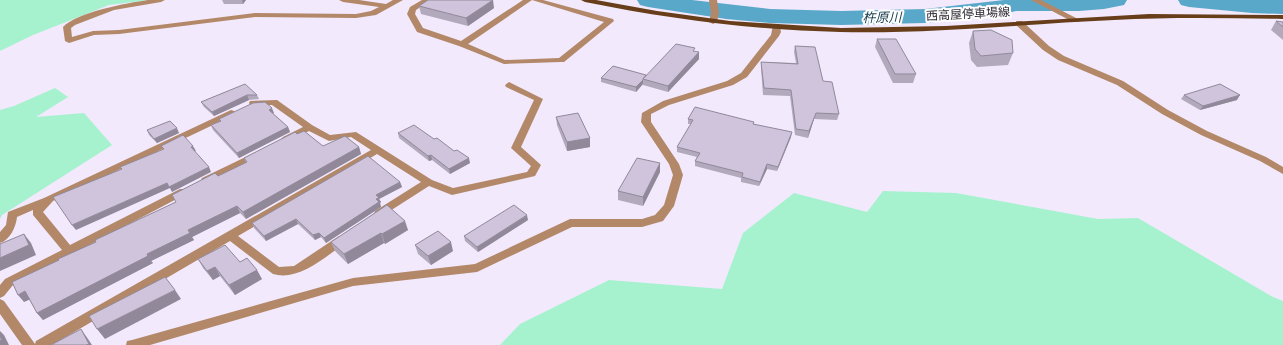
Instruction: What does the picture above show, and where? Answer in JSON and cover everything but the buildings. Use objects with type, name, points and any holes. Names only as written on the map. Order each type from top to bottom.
[{"type":"main road","name":"西高屋停車場線","points":[[585,0],[628,10],[713,22],[776,27],[879,30],[1149,16],[1221,15],[1283,17]]},
{"type":"street","points":[[161,0],[112,8],[72,23],[67,27],[69,41],[93,33],[119,32],[254,15],[356,16],[373,13],[399,0]]},
{"type":"street","points":[[344,0],[388,6]]},
{"type":"street","points":[[427,0],[413,9],[411,14],[420,30],[462,44],[504,62],[561,60],[610,21],[535,0]]},
{"type":"street","points":[[462,44],[528,0]]},
{"type":"street","points":[[713,0],[715,13],[713,22]]},
{"type":"street","points":[[1034,0],[1076,20]]},
{"type":"street","points":[[1019,23],[1046,48],[1062,58],[1120,83],[1204,133],[1263,159],[1283,171]]},
{"type":"street","points":[[132,345],[353,282],[477,268],[570,223],[642,224],[659,218],[669,206],[678,175],[674,164],[646,122],[646,113],[666,103],[730,83],[744,75],[775,36],[777,32],[776,27]]},
{"type":"street","points":[[0,239],[12,226],[12,215],[253,103],[274,102],[309,127],[329,138],[353,134],[428,182],[452,192],[531,174],[536,165],[516,148],[540,99],[509,84]]},
{"type":"street","points":[[0,293],[9,282],[309,127]]},
{"type":"street","points":[[41,345],[377,150]]},
{"type":"street","points":[[369,222],[428,182]]},
{"type":"street","points":[[49,199],[37,212],[69,251]]},
{"type":"street","points":[[230,235],[277,271],[296,270],[349,235]]},
{"type":"street","points":[[0,304],[29,345]]},
{"type":"green space","points":[[0,0],[150,0],[109,5],[33,35],[0,51]]},
{"type":"green space","points":[[55,88],[68,97],[36,117],[84,113],[112,145],[2,215],[0,219],[0,110],[14,106]]},
{"type":"green space","points":[[883,191],[956,193],[1098,219],[1138,218],[1273,297],[1283,301],[1283,345],[500,345],[520,324],[609,280],[722,289],[743,233],[794,193],[867,212]]},
{"type":"waterway","name":"杵原川","points":[[648,0],[726,12],[770,16],[841,18],[925,16],[1004,7],[1015,4],[1079,5],[1116,0]]},
{"type":"waterway","name":"杵原川","points":[[1189,0],[1252,6],[1283,7]]}]
